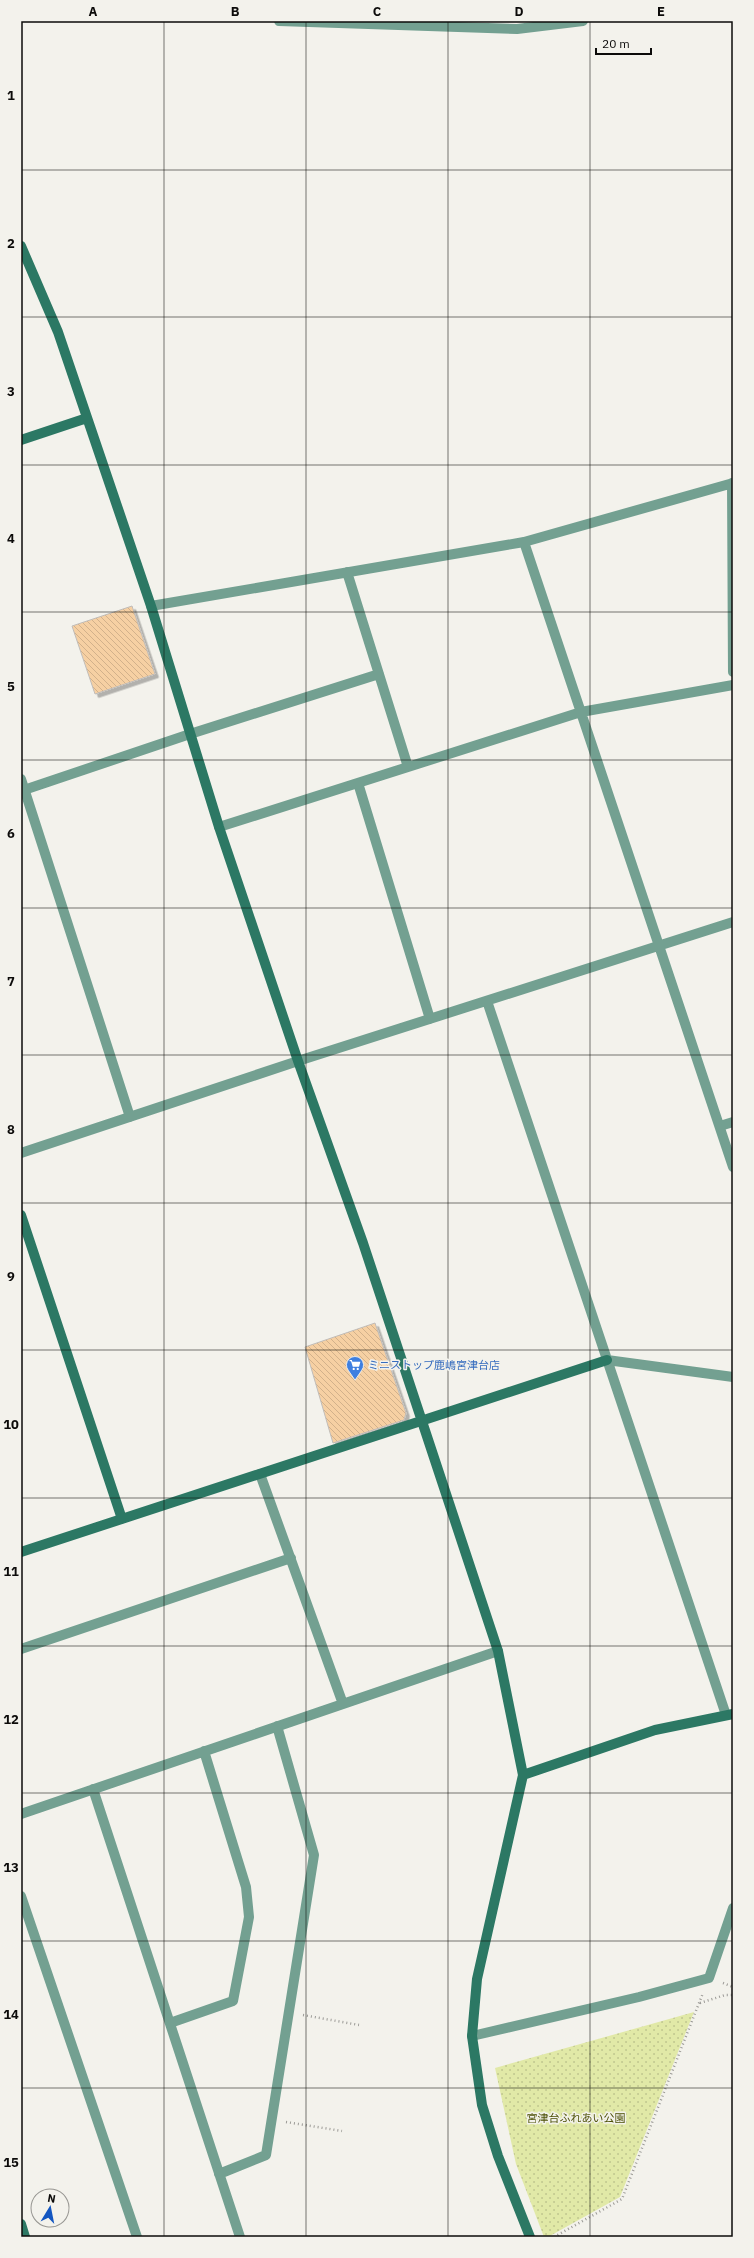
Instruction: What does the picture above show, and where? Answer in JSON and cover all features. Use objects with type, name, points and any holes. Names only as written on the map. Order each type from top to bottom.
[{"type":"street","points":[[279,21],[517,29],[583,21]]},
{"type":"street","points":[[21,246],[58,332],[151,606],[219,827],[298,1061],[363,1244],[498,1651],[523,1775],[477,1979],[472,2036],[482,2105],[498,2156],[530,2237]]},
{"type":"street","points":[[21,440],[87,418]]},
{"type":"street","points":[[151,606],[524,542],[732,483],[733,672]]},
{"type":"street","points":[[524,542],[733,1167]]},
{"type":"street","points":[[347,572],[408,767]]},
{"type":"street","points":[[23,790],[190,734],[379,674]]},
{"type":"street","points":[[219,827],[581,712],[733,685]]},
{"type":"street","points":[[21,779],[23,790],[130,1117]]},
{"type":"street","points":[[358,783],[430,1019]]},
{"type":"street","points":[[21,1153],[298,1061],[733,922]]},
{"type":"street","points":[[487,1001],[607,1360],[729,1715],[655,1730],[523,1775]]},
{"type":"street","points":[[720,1126],[733,1122]]},
{"type":"street","points":[[21,1215],[122,1519]]},
{"type":"street","points":[[21,1552],[607,1360],[733,1377]]},
{"type":"street","points":[[260,1474],[343,1704]]},
{"type":"street","points":[[21,1649],[291,1558]]},
{"type":"street","points":[[21,1814],[498,1651]]},
{"type":"street","points":[[219,2174],[266,2155],[314,1855],[277,1726]]},
{"type":"street","points":[[170,2023],[233,2001],[249,1917],[246,1887],[204,1751]]},
{"type":"street","points":[[93,1789],[240,2237]]},
{"type":"street","points":[[21,1896],[137,2237]]},
{"type":"street","points":[[472,2036],[639,1997],[709,1978],[733,1908]]},
{"type":"street","points":[[21,2224],[25,2237]]},
{"type":"path","points":[[554,2237],[622,2199],[709,1978]]},
{"type":"path","points":[[700,2003],[725,1995],[733,1995]]},
{"type":"path","points":[[289,2012],[359,2024]]},
{"type":"path","points":[[271,2119],[342,2131]]},
{"type":"green space","name":"宮津台ふれあい公園","points":[[694,2012],[620,2197],[548,2237],[544,2237],[516,2164],[495,2068]]},
{"type":"building","points":[[132,606],[155,674],[95,694],[72,626]]},
{"type":"building","name":"ミニストップ鹿嶋宮津台店","points":[[375,1323],[406,1413],[404,1420],[333,1443],[305,1347]]},
{"type":"place","name":"ミニストップ鹿嶋宮津台店","points":[[355,1380]]}]
